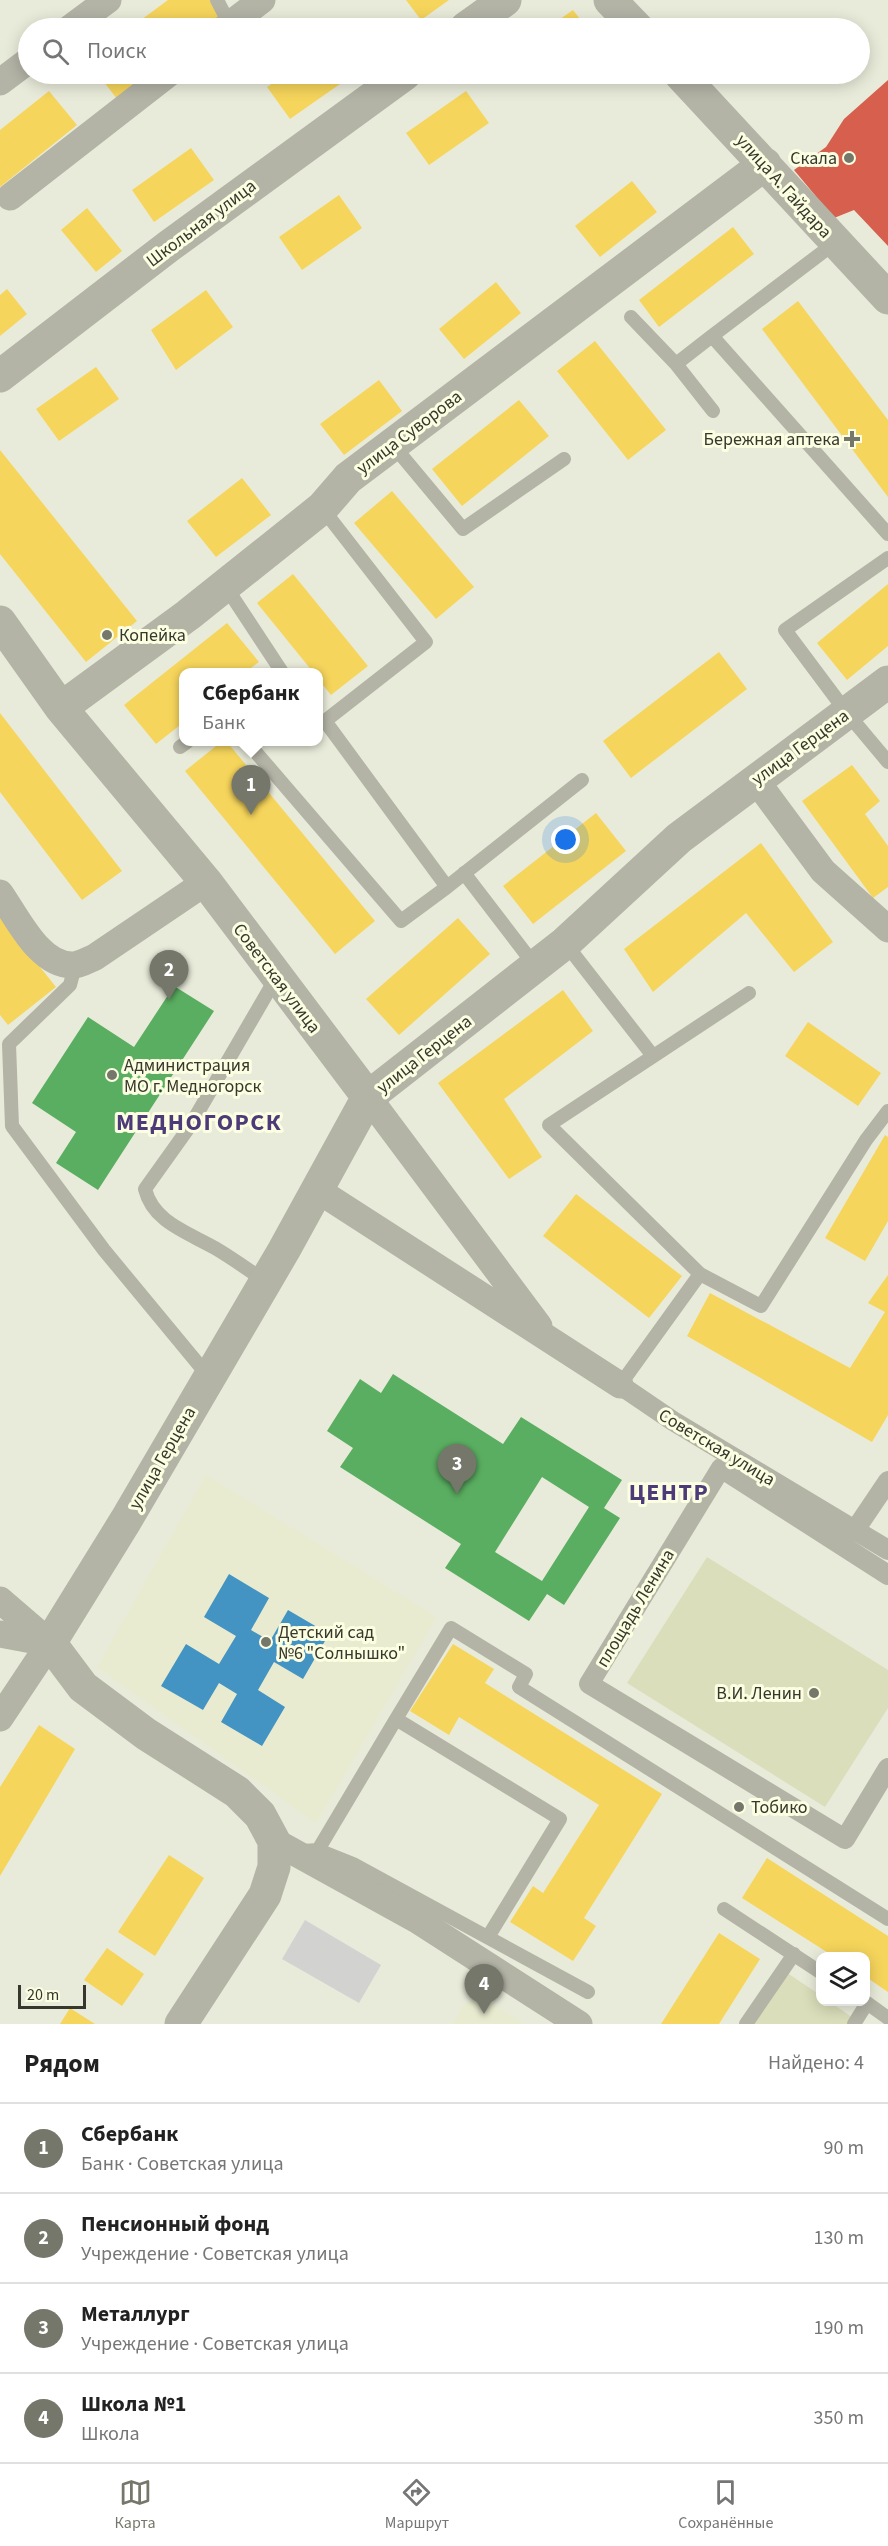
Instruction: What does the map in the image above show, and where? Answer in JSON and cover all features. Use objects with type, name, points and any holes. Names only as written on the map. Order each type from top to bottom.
[{"type":"street","points":[[84,18],[108,0]]},
{"type":"street","points":[[239,18],[262,0]]},
{"type":"street","points":[[480,18],[505,0]]},
{"type":"street","points":[[0,82],[18,68]]},
{"type":"street","points":[[10,197],[155,84]]},
{"type":"street","name":"Школьная улица","points":[[0,376],[169,246],[391,84]]},
{"type":"street","name":"улица А. Гайдара","points":[[689,84],[888,298]]},
{"type":"street","name":"улица Суворова","points":[[61,708],[188,615],[322,508],[348,478],[392,444],[765,164]]},
{"type":"street","name":"Советская улица","points":[[0,622],[61,708],[206,882],[548,1339]]},
{"type":"street","name":"улица Герцена","points":[[50,1643],[126,1520],[319,1191],[368,1097],[565,943],[679,838],[755,779],[888,682]]},
{"type":"street","points":[[755,779],[823,871],[888,929]]},
{"type":"street","points":[[0,893],[40,949],[54,962],[75,966],[95,957],[206,882]]},
{"type":"street","name":"Советская улица","points":[[319,1191],[673,1421],[888,1550]]},
{"type":"street","name":"площадь Ленина","points":[[888,1575],[721,1468],[589,1684],[845,1839],[888,1768]]},
{"type":"street","points":[[855,1530],[888,1481]]},
{"type":"street","points":[[0,1600],[50,1643],[84,1687],[146,1734],[237,1792],[295,1848],[417,1920],[579,2024]]},
{"type":"street","points":[[0,1634],[50,1643]]},
{"type":"street","points":[[0,1718],[50,1643]]},
{"type":"street","points":[[181,2024],[266,1895],[274,1868],[295,1848]]},
{"type":"lane","points":[[217,0],[224,18]]},
{"type":"lane","points":[[676,364],[836,242]]},
{"type":"lane","points":[[632,317],[676,364],[713,411]]},
{"type":"lane","points":[[712,336],[888,534]]},
{"type":"lane","points":[[392,444],[462,529],[564,459]]},
{"type":"lane","points":[[322,508],[426,642],[323,716]]},
{"type":"lane","points":[[888,558],[785,630],[888,762]]},
{"type":"lane","points":[[224,584],[277,668]]},
{"type":"lane","points":[[323,718],[447,887]]},
{"type":"lane","points":[[251,746],[401,921],[582,780]]},
{"type":"lane","points":[[464,873],[536,967]]},
{"type":"lane","points":[[565,943],[653,1056]]},
{"type":"lane","points":[[75,966],[70,985],[9,1044],[12,1126],[104,1250],[209,1377]]},
{"type":"lane","points":[[266,1282],[224,1253],[163,1219],[149,1203],[146,1189],[190,1126],[276,978]]},
{"type":"lane","points":[[749,993],[549,1125],[700,1274],[761,1306],[866,1140],[888,1112]]},
{"type":"lane","points":[[620,1385],[700,1274]]},
{"type":"lane","points":[[588,1992],[353,1864],[295,1848],[396,1719],[451,1628],[526,1674],[519,1687],[888,1919]]},
{"type":"lane","points":[[396,1719],[560,1819],[488,1937]]},
{"type":"lane","points":[[724,1910],[816,1969]]},
{"type":"lane","points":[[746,2024],[794,1954]]},
{"type":"lane","points":[[870,2005],[888,2018]]},
{"type":"lane","points":[[854,2024],[864,2006]]},
{"type":"shaded area","name":"Детский сад №6 \"Солнышко\"","points":[[206,1475],[437,1617],[316,1823],[97,1667]]},
{"type":"shaded area","points":[[707,1557],[888,1670],[888,1708],[825,1807],[627,1683]]},
{"type":"shaded area","points":[[783,1970],[816,1992],[816,2006],[836,2006],[856,2020],[854,2024],[746,2024]]},
{"type":"shaded area","points":[[483,1997],[524,2024],[453,2024],[464,2004]]},
{"type":"building: Жильё","points":[[168,0],[210,0],[223,18],[144,18]]},
{"type":"building: Жильё","points":[[406,0],[449,0],[424,18],[420,18]]},
{"type":"building: Жильё","points":[[573,10],[579,18],[561,18]]},
{"type":"building: Жильё","points":[[106,84],[138,84],[117,99]]},
{"type":"building: Жильё","points":[[272,84],[340,84],[290,119],[267,87]]},
{"type":"building: Жильё","points":[[49,91],[77,125],[0,187],[0,130]]},
{"type":"building: Жильё","points":[[466,91],[489,123],[429,165],[406,133]]},
{"type":"building: Жильё","points":[[191,148],[214,180],[154,222],[132,190]]},
{"type":"building: Жильё","points":[[632,181],[657,212],[600,257],[575,226]]},
{"type":"building: Жильё","points":[[339,195],[362,228],[302,270],[279,237]]},
{"type":"building: Жильё","points":[[87,208],[122,251],[96,272],[61,230]]},
{"type":"building: Жильё","points":[[733,227],[754,254],[659,327],[639,300]]},
{"type":"building: Жильё","points":[[496,282],[521,313],[464,359],[439,329]]},
{"type":"building: Жильё","points":[[7,289],[27,314],[0,336],[0,295]]},
{"type":"building: Жильё","points":[[206,290],[233,327],[176,370],[151,330]]},
{"type":"building: Жильё","points":[[798,301],[888,420],[888,497],[762,329]]},
{"type":"building: Жильё","points":[[595,341],[666,430],[628,460],[557,371]]},
{"type":"building: Жильё","points":[[96,367],[119,399],[59,441],[36,409]]},
{"type":"building: Жильё","points":[[379,380],[402,411],[344,455],[320,424]]},
{"type":"building: Жильё","points":[[519,400],[549,436],[462,506],[432,469]]},
{"type":"building: Жильё","points":[[0,450],[137,621],[86,662],[0,554]]},
{"type":"building: Жильё","points":[[242,478],[271,515],[216,557],[187,521]]},
{"type":"building: Жильё","points":[[392,491],[474,587],[436,619],[354,523]]},
{"type":"building: Жильё","points":[[293,574],[368,666],[331,695],[323,685],[323,668],[310,668],[257,603]]},
{"type":"building: Жильё","points":[[888,584],[888,646],[847,680],[817,643]]},
{"type":"building: Жильё","points":[[227,623],[259,662],[251,668],[179,668],[179,726],[156,744],[124,705]]},
{"type":"building: Жильё","points":[[719,652],[747,689],[631,778],[603,741]]},
{"type":"building: Жильё","points":[[0,713],[122,871],[82,900],[0,792]]},
{"type":"building: Жильё","points":[[216,746],[230,746],[375,921],[335,954],[185,771]]},
{"type":"building: Жильё","points":[[852,765],[880,801],[865,814],[888,846],[888,887],[873,898],[802,801]]},
{"type":"building: Жильё","points":[[596,813],[626,851],[533,924],[503,886]]},
{"type":"building: Жильё","points":[[761,843],[833,942],[794,972],[746,913],[653,992],[624,949]]},
{"type":"building: Жильё","points":[[0,917],[56,987],[8,1025],[0,1015]]},
{"type":"building: Жильё","points":[[458,918],[490,954],[399,1035],[366,999]]},
{"type":"building: Жильё","points":[[563,990],[593,1031],[504,1099],[542,1157],[509,1179],[438,1083]]},
{"type":"building: Жильё","points":[[808,1022],[881,1073],[858,1106],[785,1056]]},
{"type":"building: Жильё","points":[[885,1135],[888,1137],[888,1221],[865,1261],[825,1238]]},
{"type":"building: Жильё","points":[[576,1194],[682,1276],[649,1318],[543,1236]]},
{"type":"building: Жильё","points":[[888,1275],[888,1415],[872,1442],[687,1336],[710,1293],[850,1368],[885,1312],[868,1303]]},
{"type":"building: Жильё","points":[[453,1644],[494,1669],[485,1683],[662,1794],[584,1918],[596,1926],[573,1961],[510,1922],[533,1886],[543,1893],[599,1805],[459,1717],[449,1735],[410,1711]]},
{"type":"building: Жильё","points":[[39,1725],[75,1749],[0,1876],[0,1787]]},
{"type":"building: Жильё","points":[[169,1855],[204,1878],[155,1956],[118,1932]]},
{"type":"building: Жильё","points":[[767,1858],[888,1936],[888,1992],[870,1980],[870,1952],[827,1952],[742,1898]]},
{"type":"building: Жильё","points":[[719,1933],[760,1959],[719,2024],[661,2024]]},
{"type":"building: Жильё","points":[[107,1948],[144,1974],[122,2006],[84,1980]]},
{"type":"building: Жильё","points":[[70,2008],[95,2024],[60,2024]]},
{"type":"building: Торговля","name":"Скала","points":[[888,80],[888,246],[854,210],[834,218],[794,170],[826,147],[844,119]]},
{"type":"building: Школы","points":[[229,1574],[269,1598],[251,1630],[270,1641],[288,1610],[329,1634],[303,1679],[274,1662],[258,1690],[285,1707],[262,1746],[221,1722],[237,1694],[219,1683],[203,1710],[161,1686],[186,1644],[219,1664],[236,1636],[204,1617]]},
{"type":"building: Учреждения","name":"Администрация МО г. Медногорск","points":[[174,986],[214,1011],[98,1190],[56,1163],[76,1132],[32,1103],[88,1017],[134,1047]]},
{"type":"building: Учреждения","points":[[393,1374],[503,1444],[521,1417],[622,1480],[604,1508],[620,1518],[564,1605],[547,1594],[529,1621],[445,1568],[461,1544],[340,1467],[353,1448],[327,1431],[360,1379],[381,1393]],"holes":[[[542,1477],[589,1507],[542,1581],[495,1552]]]},
{"type":"building: Прочее","points":[[305,1920],[381,1965],[359,2003],[282,1959]]},
{"type":"place","name":"Скала","points":[[849,158]]},
{"type":"place","name":"Бережная аптека","points":[[852,439]]},
{"type":"place","name":"Копейка","points":[[107,635]]},
{"type":"place","name":"Сбербанк","points":[[251,815]]},
{"type":"place","name":"Пенсионный фонд","points":[[169,1000]]},
{"type":"place","name":"Администрация МО г. Медногорск","points":[[112,1075]]},
{"type":"place","name":"Металлург","points":[[457,1494]]},
{"type":"place","name":"Детский сад №6 \"Солнышко\"","points":[[266,1642]]},
{"type":"place","name":"В.И. Ленин","points":[[814,1693]]},
{"type":"place","name":"Тобико","points":[[739,1807]]},
{"type":"place","name":"Школа №1","points":[[484,2014]]},
{"type":"district","name":"МЕДНОГОРСК","points":[[199,1122]]},
{"type":"district","name":"ЦЕНТР","points":[[669,1492]]}]
